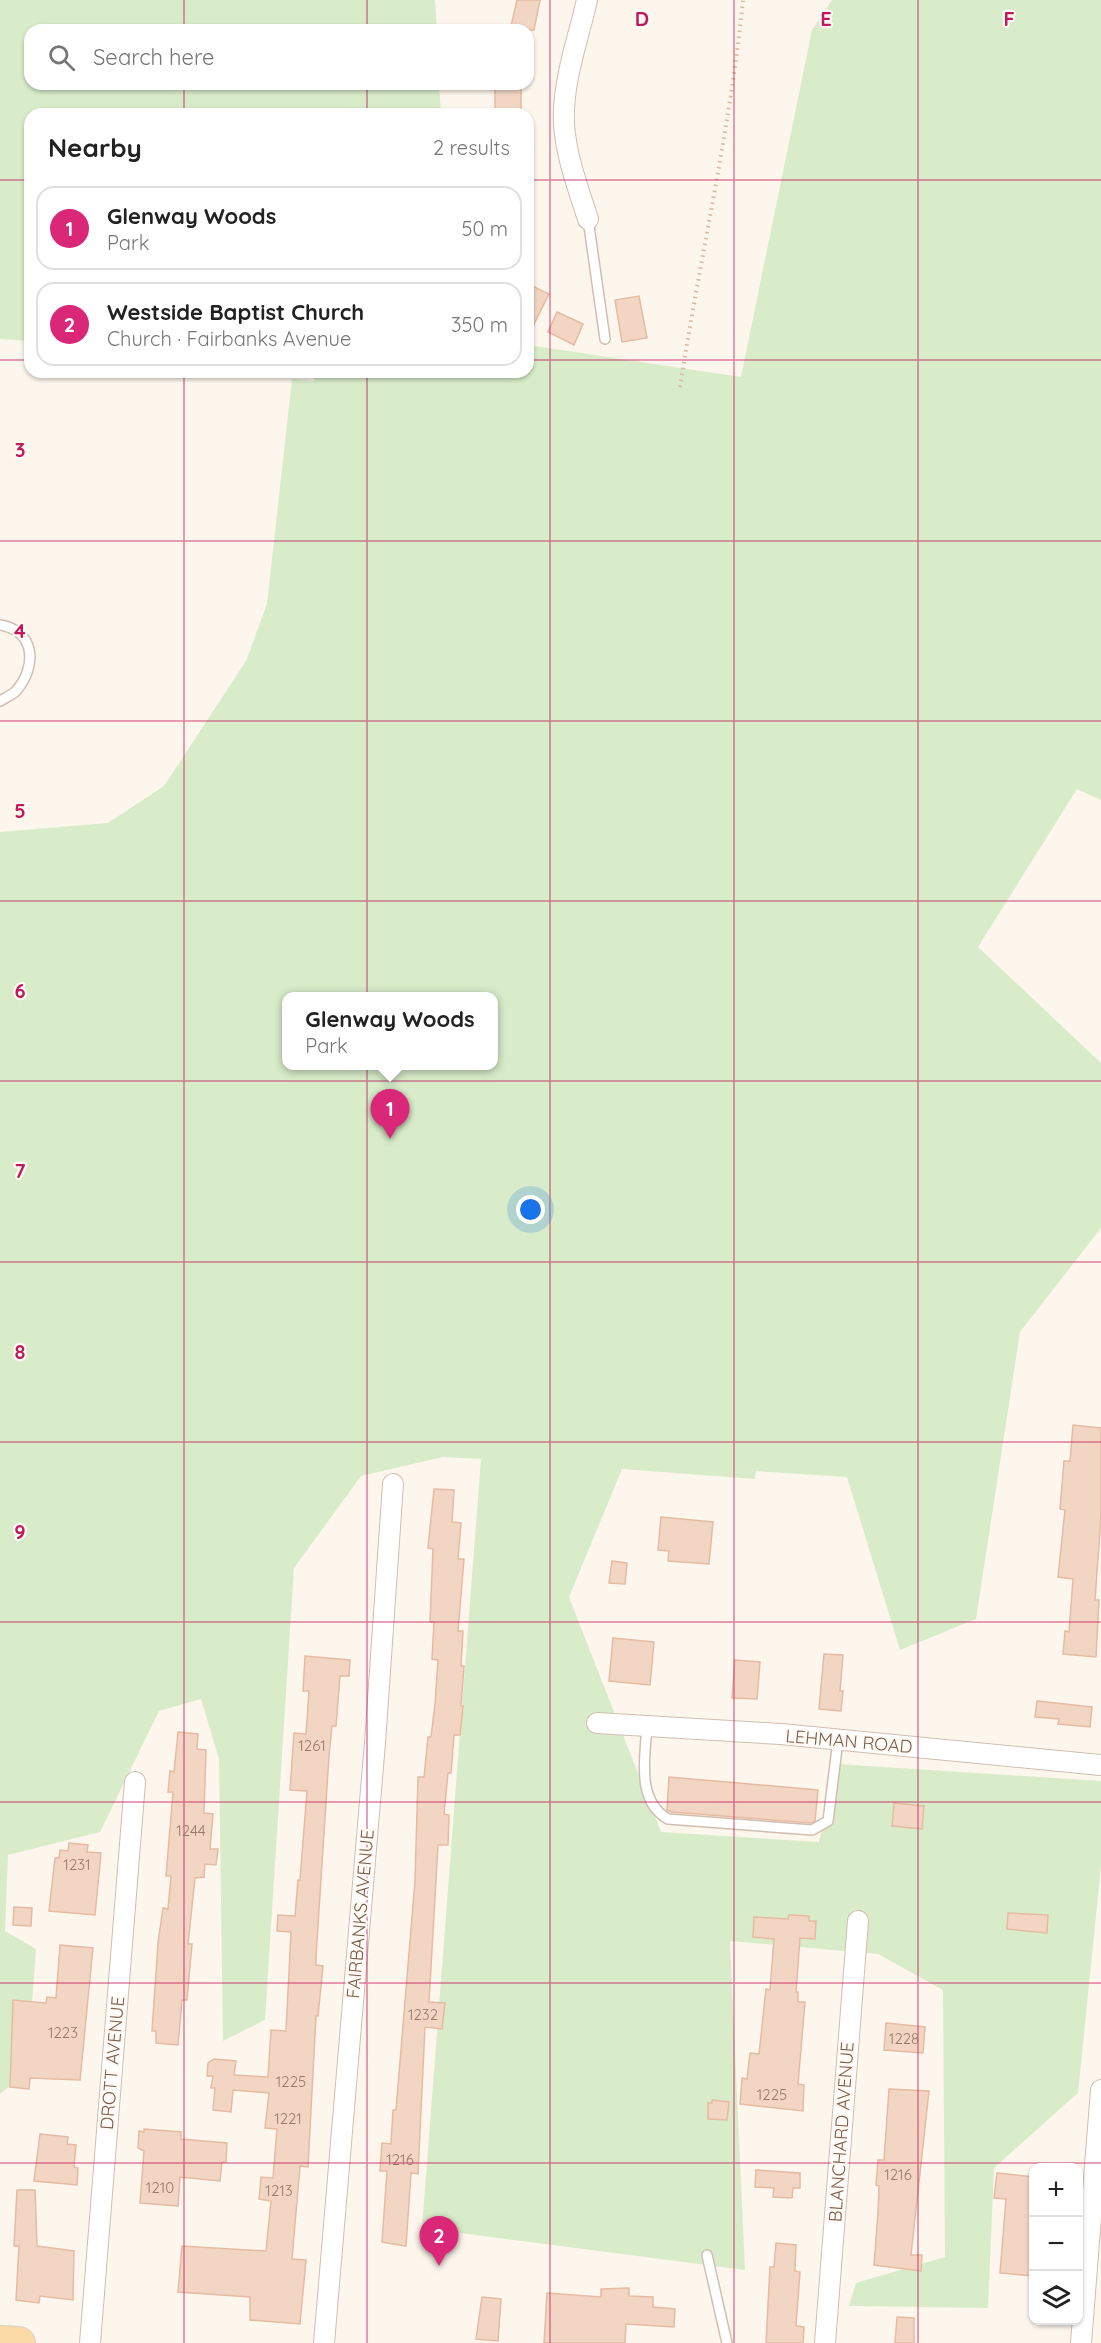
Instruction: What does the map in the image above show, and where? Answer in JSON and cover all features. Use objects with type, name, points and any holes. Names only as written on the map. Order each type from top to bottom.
[{"type":"main road","points":[[0,2342],[19,2343]]},
{"type":"street","points":[[587,0],[567,83],[564,124],[569,157],[588,219]]},
{"type":"street","name":"FAIRBANKS AVENUE","points":[[324,2343],[375,1743],[393,1484]]},
{"type":"street","name":"LEHMAN ROAD","points":[[597,1723],[838,1740],[1101,1766]]},
{"type":"street","name":"DROTT AVENUE","points":[[90,2343],[135,1782]]},
{"type":"street","name":"BLANCHARD AVENUE","points":[[825,2343],[858,1921]]},
{"type":"street","points":[[1081,2343],[1101,2090]]},
{"type":"lane","points":[[588,219],[604,339]]},
{"type":"lane","points":[[0,626],[21,633],[27,639],[29,658],[27,674],[15,692],[0,701]]},
{"type":"lane","points":[[647,1726],[645,1775],[649,1796],[659,1814],[668,1819],[812,1830],[828,1821],[838,1740]]},
{"type":"lane","points":[[707,2255],[727,2343]]},
{"type":"path","points":[[680,387],[696,284],[736,69],[743,0]]},
{"type":"green space","points":[[0,0],[435,0],[437,24],[24,24],[24,90],[439,90],[441,108],[24,108],[24,341],[0,339]]},
{"type":"green space","points":[[832,0],[1101,0],[1101,800],[1077,789],[978,947],[1101,1063],[1101,1228],[1020,1332],[976,1619],[900,1650],[847,1477],[756,1471],[755,1479],[622,1469],[569,1597],[661,1832],[819,1842],[837,1764],[1101,1781],[1101,1866],[1078,2093],[994,2168],[988,2308],[849,2306],[856,2283],[945,2257],[943,1990],[878,1954],[730,1941],[745,2270],[422,2228],[481,1459],[443,1457],[361,1476],[294,1568],[265,2020],[223,2041],[219,1759],[201,1699],[159,1711],[100,1832],[8,1855],[5,1931],[36,1949],[27,2072],[0,2094],[0,832],[108,823],[164,786],[246,661],[267,604],[292,379],[314,381],[314,378],[534,378],[534,346],[741,377],[812,30]]},
{"type":"building","points":[[517,0],[540,0],[534,30],[534,24],[511,24]]},
{"type":"building","points":[[495,90],[521,90],[521,108],[495,108]]},
{"type":"building","points":[[534,287],[549,294],[534,324]]},
{"type":"building","points":[[639,296],[647,338],[622,342],[615,300]]},
{"type":"building","points":[[557,312],[583,324],[574,345],[548,332]]},
{"type":"building","points":[[1073,1425],[1101,1428],[1101,1517],[1095,1600],[1099,1600],[1096,1657],[1063,1654],[1065,1631],[1069,1632],[1073,1579],[1058,1577],[1065,1510],[1060,1509],[1064,1461],[1070,1461]]},
{"type":"building","points":[[434,1489],[454,1490],[452,1522],[461,1523],[458,1559],[464,1559],[458,1631],[463,1631],[461,1666],[464,1666],[461,1706],[463,1706],[460,1735],[454,1735],[451,1773],[448,1773],[444,1814],[449,1815],[448,1845],[438,1845],[429,2002],[445,2003],[442,2029],[425,2027],[418,2174],[411,2173],[406,2246],[382,2242],[387,2171],[380,2171],[382,2143],[391,2144],[393,2110],[396,2110],[415,1881],[418,1777],[424,1777],[428,1737],[431,1737],[435,1704],[438,1660],[432,1659],[434,1622],[430,1622],[433,1549],[428,1548]]},
{"type":"building","points":[[661,1517],[713,1522],[709,1564],[668,1561],[669,1551],[658,1550]]},
{"type":"building","points":[[612,1561],[627,1563],[625,1584],[609,1583]]},
{"type":"building","points":[[613,1638],[654,1642],[650,1685],[609,1681]]},
{"type":"building","points":[[824,1654],[843,1655],[841,1711],[819,1709]]},
{"type":"building","points":[[305,1656],[350,1660],[349,1676],[340,1676],[336,1726],[332,1726],[329,1756],[316,1956],[316,1965],[323,1966],[318,2016],[316,2016],[308,2167],[300,2166],[292,2259],[306,2260],[300,2324],[250,2320],[250,2297],[178,2292],[182,2246],[266,2251],[271,2201],[259,2199],[261,2177],[273,2178],[277,2129],[265,2128],[269,2093],[233,2090],[231,2112],[213,2110],[215,2088],[211,2088],[213,2076],[207,2076],[208,2063],[214,2059],[236,2061],[234,2075],[268,2077],[271,2030],[286,2031],[291,1932],[277,1931],[278,1915],[295,1916],[298,1880],[300,1880],[307,1791],[290,1790],[294,1733],[306,1734],[309,1691],[303,1691]]},
{"type":"building","points":[[735,1660],[760,1662],[757,1699],[732,1698]]},
{"type":"building","points":[[1037,1701],[1092,1707],[1090,1727],[1058,1724],[1059,1719],[1035,1717]]},
{"type":"building","points":[[178,1732],[198,1734],[197,1749],[206,1750],[204,1813],[213,1814],[210,1849],[218,1849],[216,1865],[205,1864],[204,1877],[195,1878],[188,1944],[192,1944],[187,2000],[182,2000],[178,2045],[156,2043],[156,2031],[152,2031],[158,1943],[163,1908],[168,1909],[171,1876],[166,1876],[173,1792],[168,1792],[170,1771],[174,1772]]},
{"type":"building","points":[[669,1777],[818,1790],[815,1821],[811,1823],[671,1812],[667,1810]]},
{"type":"building","points":[[894,1803],[924,1806],[922,1829],[892,1826]]},
{"type":"building","points":[[69,1843],[88,1845],[87,1852],[101,1853],[95,1915],[49,1911],[55,1858],[59,1858],[60,1850],[68,1851]]},
{"type":"building","points":[[14,1907],[32,1908],[31,1926],[13,1925]]},
{"type":"building","points":[[1008,1913],[1048,1915],[1047,1933],[1007,1929]]},
{"type":"building","points":[[789,1915],[809,1916],[809,1921],[816,1921],[815,1939],[800,1938],[796,1992],[798,1992],[798,2002],[805,2002],[798,2084],[804,2085],[803,2111],[740,2104],[742,2078],[747,2079],[750,2053],[759,2054],[766,1989],[770,1990],[774,1939],[753,1937],[754,1917],[788,1919]]},
{"type":"building","points":[[60,1945],[93,1948],[80,2080],[30,2078],[29,2089],[10,2087],[13,2000],[46,2003],[47,1997],[56,1998]]},
{"type":"building","points":[[886,2023],[925,2027],[923,2053],[884,2050]]},
{"type":"building","points":[[889,2089],[929,2091],[911,2255],[922,2255],[921,2271],[874,2265],[879,2186],[876,2185],[878,2160],[884,2160]]},
{"type":"building","points":[[712,2100],[729,2102],[727,2120],[708,2119],[708,2103],[712,2103]]},
{"type":"building","points":[[144,2129],[181,2132],[181,2139],[227,2143],[226,2162],[222,2162],[220,2181],[180,2177],[178,2206],[140,2203],[144,2151],[138,2148],[139,2131],[144,2132]]},
{"type":"building","points":[[40,2134],[68,2137],[67,2144],[76,2145],[74,2167],[78,2168],[77,2185],[34,2181]]},
{"type":"building","points":[[756,2170],[800,2173],[800,2188],[793,2188],[792,2198],[773,2197],[774,2188],[755,2187]]},
{"type":"building","points":[[997,2173],[1029,2176],[1029,2276],[1000,2273],[1006,2199],[994,2198]]},
{"type":"building","points":[[17,2190],[35,2190],[37,2246],[74,2251],[73,2300],[40,2296],[39,2303],[16,2300],[19,2246],[14,2246]]},
{"type":"building","points":[[776,2243],[796,2245],[795,2271],[800,2272],[796,2326],[804,2327],[803,2343],[766,2343],[770,2267],[774,2267]]},
{"type":"building","points":[[629,2288],[629,2296],[653,2297],[653,2307],[675,2309],[674,2327],[626,2324],[625,2343],[544,2343],[547,2293],[601,2297],[601,2289]]},
{"type":"building","points":[[482,2297],[501,2299],[498,2341],[476,2339]]},
{"type":"building","points":[[897,2317],[914,2318],[914,2343],[895,2343]]},
{"type":"place","name":"Glenway Woods","points":[[390,1139]]},
{"type":"place","name":"Westside Baptist Church","points":[[439,2266]]}]
